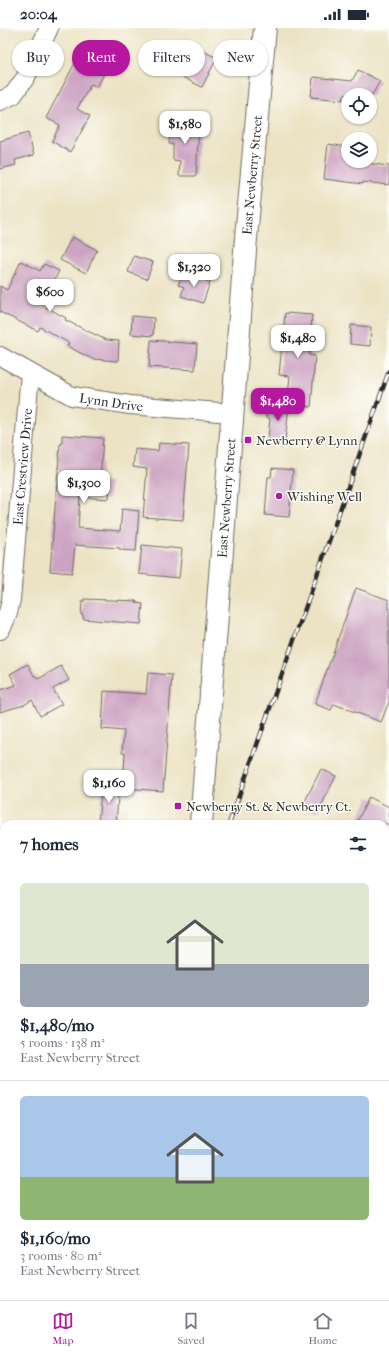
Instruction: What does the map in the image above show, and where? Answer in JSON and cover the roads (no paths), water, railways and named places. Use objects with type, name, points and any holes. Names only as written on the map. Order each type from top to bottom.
[{"type":"main road","name":"East Newberry Street","points":[[201,820],[246,238],[265,28]]},
{"type":"street","points":[[0,101],[13,95],[26,77],[49,28]]},
{"type":"street","name":"Lynn Drive","points":[[0,356],[72,396],[130,405],[232,413]]},
{"type":"street","name":"East Crestview Drive","points":[[0,630],[9,611],[11,600],[30,373]]},
{"type":"railway","points":[[230,820],[389,371]]},
{"type":"place","name":"Newberry @ Lynn","points":[[248,440]]},
{"type":"place","name":"Wishing Well","points":[[279,496]]},
{"type":"place","name":"Newberry St. & Newberry Ct.","points":[[178,806]]}]
